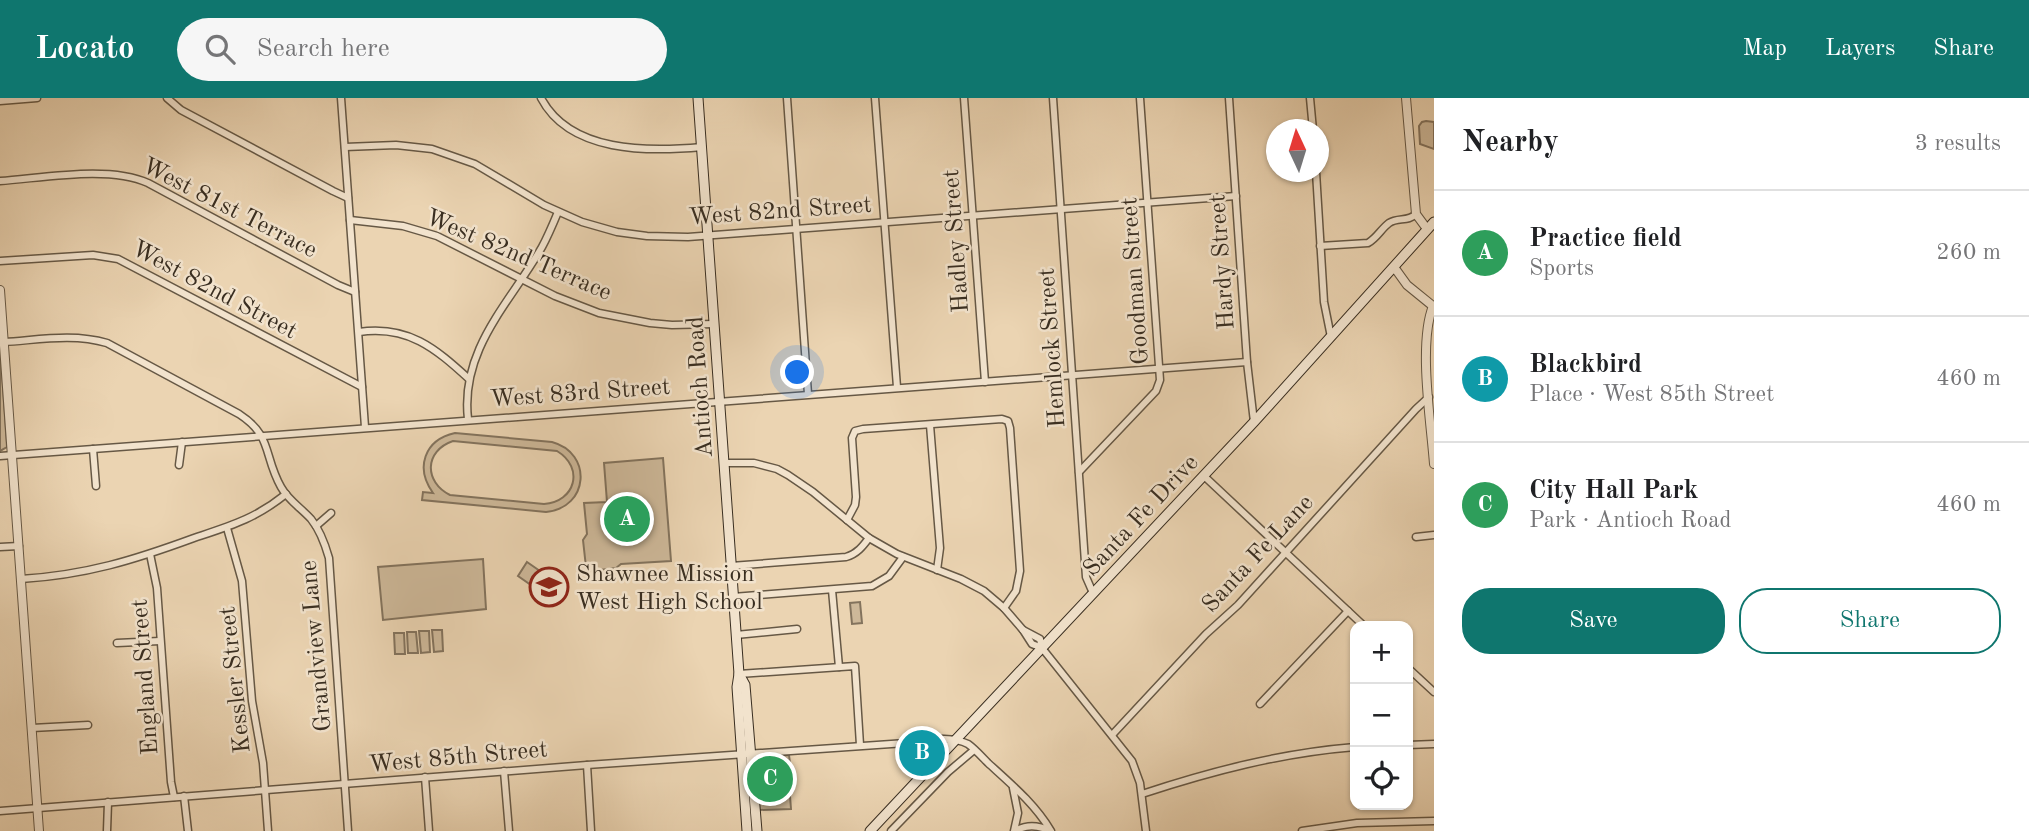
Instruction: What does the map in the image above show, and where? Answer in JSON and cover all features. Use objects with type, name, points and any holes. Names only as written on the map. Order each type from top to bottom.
[{"type":"main road","name":"Antioch Road","points":[[698,98],[739,674],[737,687],[757,831]]},
{"type":"main road","name":"Santa Fe Drive","points":[[870,831],[1204,476],[1431,226]]},
{"type":"main road","name":"Antioch Road","points":[[747,754],[747,831]]},
{"type":"street","points":[[0,101],[37,98]]},
{"type":"street","points":[[167,98],[181,110],[348,198]]},
{"type":"street","points":[[341,98],[365,428]]},
{"type":"street","points":[[541,98],[548,111],[563,125],[588,138],[647,149],[702,146]]},
{"type":"street","points":[[787,98],[808,394]]},
{"type":"street","points":[[875,98],[897,387]]},
{"type":"street","name":"Hadley Street","points":[[964,98],[985,382]]},
{"type":"street","name":"Hemlock Street","points":[[1053,98],[1086,577],[1093,593]]},
{"type":"street","name":"Goodman Street","points":[[1079,472],[1156,391],[1160,380],[1140,98]]},
{"type":"street","name":"Hardy Street","points":[[1229,98],[1247,362],[1254,422]]},
{"type":"street","points":[[1310,98],[1312,119]]},
{"type":"street","points":[[1406,98],[1416,214],[1431,226]]},
{"type":"street","name":"West 82nd Street","points":[[345,146],[414,146],[453,155],[493,173],[558,212],[599,228],[667,237],[1236,196]]},
{"type":"street","name":"West 81st Terrace","points":[[0,181],[106,173],[130,176],[355,292]]},
{"type":"street","points":[[1317,182],[1325,310],[1331,337]]},
{"type":"street","points":[[468,419],[469,379],[485,337],[542,246],[558,212]]},
{"type":"street","points":[[1320,246],[1368,243],[1390,222],[1411,218],[1416,214]]},
{"type":"street","name":"West 82nd Terrace","points":[[350,220],[403,226],[437,236],[555,296],[599,313],[650,323],[714,324]]},
{"type":"street","name":"West 82nd Street","points":[[0,261],[93,255],[118,259],[362,387]]},
{"type":"street","points":[[1394,267],[1408,285],[1433,306],[1427,331],[1434,464]]},
{"type":"street","points":[[0,290],[39,831]]},
{"type":"street","points":[[359,332],[389,332],[415,338],[437,350],[469,379]]},
{"type":"street","points":[[4,342],[76,337],[107,343],[239,414],[262,435]]},
{"type":"street","name":"West 83rd Street","points":[[0,456],[1247,362]]},
{"type":"street","name":"Santa Fe Lane","points":[[1112,735],[1206,634],[1238,605],[1429,397]]},
{"type":"street","points":[[847,520],[856,498],[852,438],[855,431],[1002,419],[1008,422],[1020,571],[1016,591],[1004,608]]},
{"type":"street","points":[[930,425],[940,548],[937,570]]},
{"type":"street","name":"Grandview Lane","points":[[262,435],[270,464],[286,494],[316,526],[325,543],[331,568],[348,831]]},
{"type":"street","points":[[179,466],[182,442]]},
{"type":"street","points":[[93,449],[96,486]]},
{"type":"street","points":[[724,463],[754,463],[777,469],[813,492],[869,538],[903,557],[984,591],[1023,629],[1039,637],[1042,648],[1132,761],[1139,777],[1146,831]]},
{"type":"street","points":[[1204,476],[1359,621]]},
{"type":"street","points":[[21,579],[90,571],[150,554],[227,528],[258,514],[286,494]]},
{"type":"street","points":[[316,526],[331,513]]},
{"type":"street","name":"Kessler Street","points":[[227,528],[243,581],[252,701],[263,763],[268,831]]},
{"type":"street","points":[[1416,537],[1434,535]]},
{"type":"street","points":[[731,566],[846,557],[861,549],[869,538]]},
{"type":"street","points":[[0,547],[19,546]]},
{"type":"street","name":"England Street","points":[[150,554],[157,588],[174,797]]},
{"type":"street","points":[[733,597],[862,587],[881,582],[903,557]]},
{"type":"street","points":[[832,590],[839,667]]},
{"type":"street","points":[[1260,704],[1348,611]]},
{"type":"street","points":[[736,635],[797,629]]},
{"type":"street","points":[[117,643],[160,641]]},
{"type":"street","points":[[739,674],[855,666],[860,745]]},
{"type":"street","points":[[1413,673],[1434,692]]},
{"type":"street","points":[[32,728],[88,725]]},
{"type":"street","name":"West 85th Street","points":[[0,811],[504,771],[920,742],[926,739],[955,741]]},
{"type":"street","points":[[955,741],[968,744],[1035,808],[1051,831]]},
{"type":"street","points":[[920,742],[932,746],[942,755]]},
{"type":"street","points":[[1413,745],[1434,744]]},
{"type":"street","points":[[1142,794],[1252,762],[1350,748]]},
{"type":"street","points":[[891,831],[948,772],[974,750]]},
{"type":"street","points":[[587,765],[591,831]]},
{"type":"street","points":[[504,771],[509,831]]},
{"type":"street","points":[[425,777],[429,831]]},
{"type":"street","points":[[1012,786],[1018,813],[1015,831]]},
{"type":"street","points":[[184,796],[188,831]]},
{"type":"street","points":[[107,831],[108,802]]},
{"type":"street","points":[[1302,831],[1357,822],[1434,821]]},
{"type":"street","points":[[1015,831],[1021,827],[1037,826],[1051,831]]},
{"type":"shaded area","points":[[1426,121],[1434,122],[1434,149],[1420,144],[1419,126]]},
{"type":"shaded area","points":[[0,345],[7,447],[0,451]]},
{"type":"shaded area","points":[[455,433],[552,442],[565,448],[574,457],[579,468],[578,491],[571,501],[546,512],[422,500],[423,492],[433,493],[424,474],[426,456],[430,448],[444,437]],"holes":[[[453,441],[557,451],[571,466],[573,483],[569,491],[555,502],[544,504],[450,495],[441,489],[432,475],[432,459],[443,446]]]},
{"type":"shaded area","points":[[663,458],[671,561],[621,564],[616,568],[591,571],[586,567],[583,540],[587,534],[584,503],[607,502],[604,463]]},
{"type":"shaded area","points":[[483,559],[486,609],[383,620],[378,567]]},
{"type":"shaded area","points":[[527,562],[550,578],[541,592],[518,576]]},
{"type":"shaded area","points":[[860,602],[862,623],[852,624],[850,603]]},
{"type":"shaded area","points":[[432,630],[442,630],[443,651],[434,652]]},
{"type":"shaded area","points":[[419,631],[429,631],[430,652],[421,653]]},
{"type":"shaded area","points":[[407,632],[416,632],[418,653],[408,653]]},
{"type":"shaded area","points":[[394,633],[404,633],[405,654],[395,654]]},
{"type":"shaded area","points":[[789,755],[790,763],[783,765],[785,795],[790,796],[791,809],[758,810],[756,760],[759,757]]},
{"type":"place","name":"Practice field","points":[[627,519]]},
{"type":"place","name":"Shawnee Mission West High School","points":[[549,587]]},
{"type":"place","name":"Blackbird","points":[[922,753]]},
{"type":"place","name":"City Hall Park","points":[[770,779]]}]
